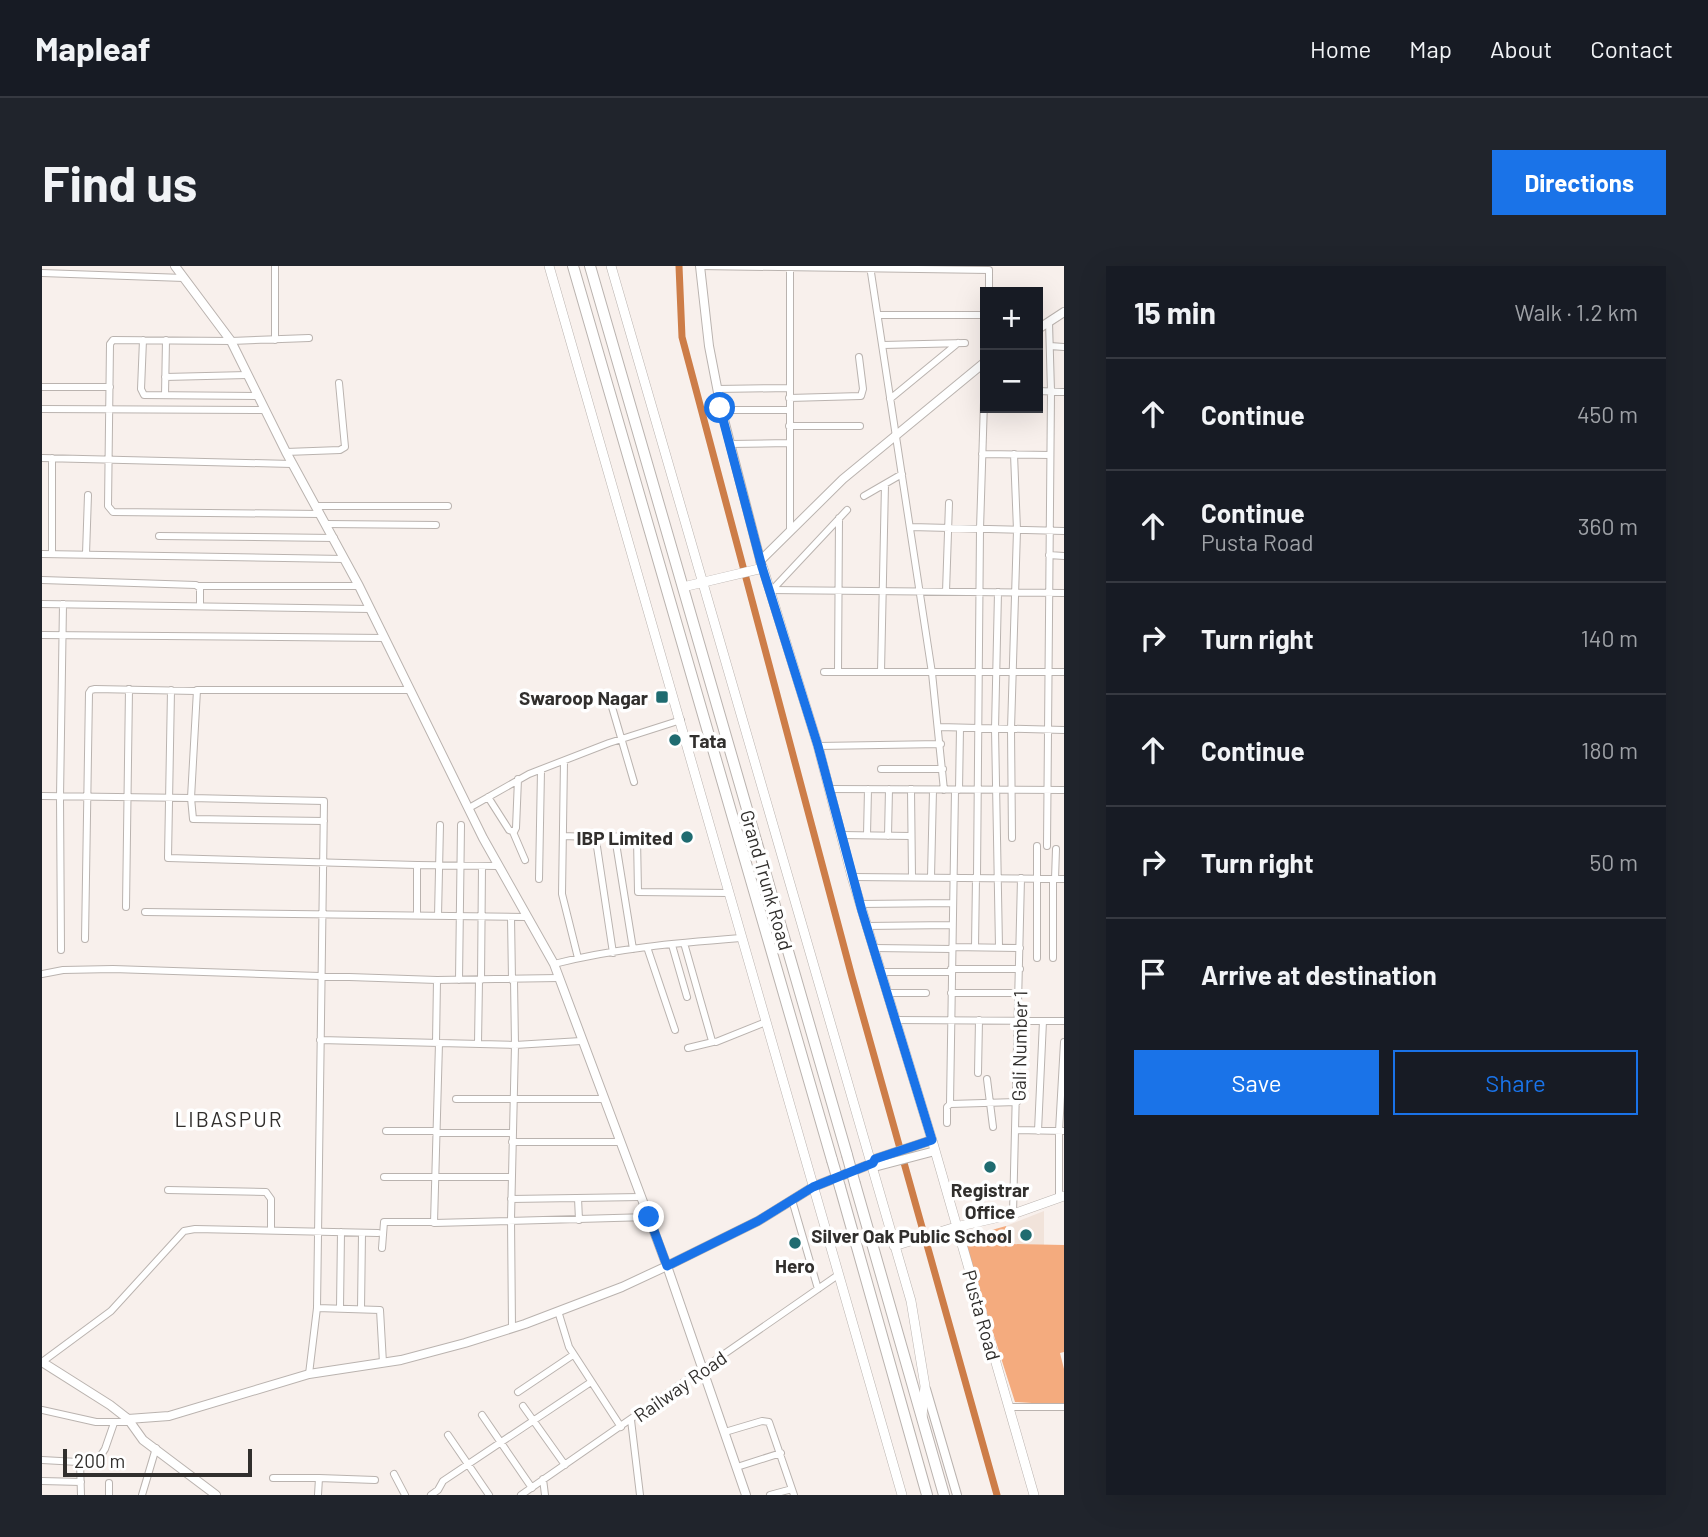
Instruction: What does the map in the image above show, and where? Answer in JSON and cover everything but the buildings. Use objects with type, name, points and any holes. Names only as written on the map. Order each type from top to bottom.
[{"type":"highway","name":"Grand Trunk Road","points":[[573,266],[928,1495]]},
{"type":"highway","name":"Grand Trunk Road","points":[[590,266],[944,1495]]},
{"type":"main road","points":[[549,266],[902,1495]]},
{"type":"main road","points":[[611,266],[911,1301],[925,1386],[922,1416]]},
{"type":"main road","points":[[682,587],[759,565]]},
{"type":"main road","name":"Pusta Road","points":[[759,565],[771,590],[818,746],[866,926],[932,1140],[952,1228],[1034,1495]]},
{"type":"main road","points":[[894,1246],[952,1228],[1013,1214],[1062,1197]]},
{"type":"street","points":[[175,266],[231,341],[292,464],[359,586],[498,866],[554,964],[667,1266],[746,1495]]},
{"type":"street","points":[[275,266],[275,340]]},
{"type":"street","points":[[759,565],[721,410],[705,320],[700,266],[989,268],[989,287]]},
{"type":"street","points":[[790,267],[790,531]]},
{"type":"street","points":[[870,267],[932,673],[944,790]]},
{"type":"street","points":[[42,273],[184,278]]},
{"type":"street","points":[[1043,326],[1064,312]]},
{"type":"street","points":[[878,315],[980,315]]},
{"type":"street","points":[[1047,846],[1051,391],[1049,322]]},
{"type":"street","points":[[309,338],[111,341],[108,506],[113,512],[447,506]]},
{"type":"street","points":[[143,340],[142,393],[146,395],[257,396]]},
{"type":"street","points":[[165,395],[166,340]]},
{"type":"street","points":[[883,345],[962,343],[890,399]]},
{"type":"street","points":[[1050,346],[1064,347]]},
{"type":"street","points":[[789,398],[861,396],[863,389],[859,357]]},
{"type":"street","points":[[759,565],[843,479],[980,366]]},
{"type":"street","points":[[165,377],[247,375]]},
{"type":"street","points":[[286,452],[340,450],[345,447],[339,383]]},
{"type":"street","points":[[42,387],[110,387]]},
{"type":"street","points":[[717,389],[789,388]]},
{"type":"street","points":[[1043,391],[1064,392]]},
{"type":"street","points":[[42,409],[265,410]]},
{"type":"street","points":[[721,410],[789,410]]},
{"type":"street","points":[[975,947],[983,413]]},
{"type":"street","points":[[789,425],[860,425]]},
{"type":"street","points":[[730,444],[789,443]]},
{"type":"street","points":[[982,454],[1050,455]]},
{"type":"street","points":[[1012,838],[1011,729],[1017,530],[1014,454]]},
{"type":"street","points":[[42,458],[292,464]]},
{"type":"street","points":[[51,458],[51,554]]},
{"type":"street","points":[[864,496],[902,474]]},
{"type":"street","points":[[881,672],[885,484]]},
{"type":"street","points":[[86,554],[88,495]]},
{"type":"street","points":[[946,592],[949,503]]},
{"type":"street","points":[[771,590],[847,510]]},
{"type":"street","points":[[838,672],[839,518]]},
{"type":"street","points":[[326,524],[436,525]]},
{"type":"street","points":[[911,527],[1064,531]]},
{"type":"street","points":[[159,536],[334,538]]},
{"type":"street","points":[[42,554],[344,559]]},
{"type":"street","points":[[1049,555],[1064,556]]},
{"type":"street","points":[[42,580],[198,586],[359,586]]},
{"type":"street","points":[[198,586],[200,606]]},
{"type":"street","points":[[771,590],[1064,593]]},
{"type":"street","points":[[998,592],[995,729],[999,947]]},
{"type":"street","points":[[42,604],[370,609]]},
{"type":"street","points":[[61,950],[63,604]]},
{"type":"street","points":[[42,635],[385,639]]},
{"type":"street","points":[[824,672],[1064,672]]},
{"type":"street","points":[[85,939],[85,797],[89,693],[93,689],[410,690]]},
{"type":"street","points":[[127,907],[128,689]]},
{"type":"street","points":[[172,690],[169,858],[498,866]]},
{"type":"street","points":[[196,691],[191,798],[193,819],[324,821]]},
{"type":"street","points":[[612,707],[634,782]]},
{"type":"street","points":[[469,808],[518,779],[541,769],[681,720]]},
{"type":"street","points":[[939,727],[1064,730]]},
{"type":"street","points":[[947,1123],[947,1107],[950,1104],[951,948],[960,728]]},
{"type":"street","points":[[818,746],[941,744]]},
{"type":"street","points":[[564,761],[562,894],[579,958]]},
{"type":"street","points":[[539,880],[541,769]]},
{"type":"street","points":[[881,769],[943,769]]},
{"type":"street","points":[[513,832],[516,828],[518,779]]},
{"type":"street","points":[[830,789],[1064,790]]},
{"type":"street","points":[[867,835],[868,789]]},
{"type":"street","points":[[888,836],[889,789]]},
{"type":"street","points":[[911,789],[912,877]]},
{"type":"street","points":[[931,877],[933,790]]},
{"type":"street","points":[[42,796],[324,801],[317,1308],[309,1374]]},
{"type":"street","points":[[488,797],[513,832],[525,860]]},
{"type":"street","points":[[438,916],[440,825]]},
{"type":"street","points":[[459,980],[461,825]]},
{"type":"street","points":[[841,835],[911,836]]},
{"type":"street","points":[[563,836],[637,838],[638,892],[729,893]]},
{"type":"street","points":[[594,837],[613,953]]},
{"type":"street","points":[[615,837],[634,949]]},
{"type":"street","points":[[1037,846],[1037,958]]},
{"type":"street","points":[[1053,958],[1056,849]]},
{"type":"street","points":[[416,915],[417,865]]},
{"type":"street","points":[[478,1044],[482,866]]},
{"type":"street","points":[[852,877],[1064,879]]},
{"type":"street","name":"Gali Number 1","points":[[1013,1214],[1021,878]]},
{"type":"street","points":[[860,904],[953,903]]},
{"type":"street","points":[[145,912],[526,917]]},
{"type":"street","points":[[511,917],[515,1045],[511,1199],[512,1328]]},
{"type":"street","points":[[866,926],[952,925]]},
{"type":"street","points":[[554,964],[647,947],[742,938]]},
{"type":"street","points":[[684,943],[713,1042]]},
{"type":"street","points":[[672,945],[687,997]]},
{"type":"street","points":[[647,947],[676,1030]]},
{"type":"street","points":[[874,948],[1020,947]]},
{"type":"street","points":[[42,974],[63,970],[113,969],[320,978],[559,978]]},
{"type":"street","points":[[881,972],[1020,969]]},
{"type":"street","points":[[434,1222],[437,980]]},
{"type":"street","points":[[888,993],[926,993]]},
{"type":"street","points":[[951,993],[1020,993]]},
{"type":"street","points":[[896,1020],[1064,1021]]},
{"type":"street","points":[[978,1073],[979,1020]]},
{"type":"street","points":[[1038,1131],[1043,1021]]},
{"type":"street","points":[[688,1048],[713,1042],[766,1022]]},
{"type":"street","points":[[320,1040],[515,1045],[581,1041]]},
{"type":"street","points":[[1062,1197],[1064,1042]]},
{"type":"street","points":[[987,1080],[993,1127]]},
{"type":"street","points":[[456,1099],[603,1099]]},
{"type":"street","points":[[950,1104],[1017,1102]]},
{"type":"street","points":[[1017,1130],[1062,1131]]},
{"type":"street","points":[[386,1131],[512,1133]]},
{"type":"street","points":[[42,1410],[96,1422],[114,1423],[169,1416],[309,1374],[383,1363],[465,1343],[622,1287],[758,1221],[813,1187],[871,1164],[875,1159],[932,1140]]},
{"type":"street","points":[[512,1142],[620,1142]]},
{"type":"street","points":[[871,1164],[878,1166],[935,1151]]},
{"type":"street","points":[[384,1177],[512,1177]]},
{"type":"street","points":[[168,1190],[266,1192],[271,1199],[271,1230]]},
{"type":"street","points":[[511,1199],[641,1197]]},
{"type":"street","points":[[578,1198],[579,1220]]},
{"type":"street","points":[[792,1200],[818,1289]]},
{"type":"street","points":[[382,1248],[384,1222],[511,1222],[649,1217]]},
{"type":"street","points":[[215,1495],[144,1440],[129,1421],[110,1405],[42,1362],[111,1311],[184,1231],[195,1229],[378,1233]]},
{"type":"street","points":[[340,1308],[341,1232]]},
{"type":"street","points":[[361,1309],[362,1233]]},
{"type":"street","name":"Railway Road","points":[[521,1495],[838,1275]]},
{"type":"street","points":[[317,1308],[381,1311],[383,1363]]},
{"type":"street","points":[[558,1311],[563,1333],[573,1355],[621,1427]]},
{"type":"street","points":[[518,1392],[573,1355]]},
{"type":"street","points":[[431,1495],[443,1481],[591,1382]]},
{"type":"street","points":[[925,1386],[957,1495]]},
{"type":"street","points":[[523,1406],[565,1465]]},
{"type":"street","points":[[1009,1407],[1064,1407]]},
{"type":"street","points":[[482,1415],[532,1488]]},
{"type":"street","points":[[631,1420],[640,1495]]},
{"type":"street","points":[[725,1432],[766,1421],[771,1427],[793,1492],[770,1495]]},
{"type":"street","points":[[42,1460],[96,1463],[114,1423]]},
{"type":"street","points":[[448,1435],[489,1495]]},
{"type":"street","points":[[142,1495],[156,1448]]},
{"type":"street","points":[[737,1467],[781,1453]]},
{"type":"street","points":[[80,1462],[81,1495]]},
{"type":"street","points":[[394,1474],[405,1495]]},
{"type":"street","points":[[273,1478],[375,1480]]},
{"type":"street","points":[[318,1495],[319,1478]]},
{"type":"street","points":[[543,1479],[545,1495]]},
{"type":"street","points":[[42,1481],[81,1482]]},
{"type":"street","points":[[109,1483],[109,1495]]},
{"type":"shaded area","name":"Silver Oak Public School","points":[[1044,1211],[1044,1245],[1011,1244],[1006,1226]]},
{"type":"shaded area","points":[[1006,1226],[1011,1244],[1064,1245],[1064,1352],[1060,1353],[1064,1369],[1064,1405],[1015,1402],[963,1238]]},
{"type":"waterway","points":[[679,266],[682,337],[852,977],[997,1495]]},
{"type":"place","name":"Swaroop Nagar","points":[[662,697]]},
{"type":"place","name":"Tata","points":[[675,740]]},
{"type":"place","name":"IBP Limited","points":[[687,837]]},
{"type":"place","name":"Registrar Office","points":[[990,1167]]},
{"type":"place","name":"Silver Oak Public School","points":[[1026,1235]]},
{"type":"place","name":"Hero","points":[[795,1243]]},
{"type":"district","name":"LIBASPUR","points":[[229,1118]]},
{"type":"route","points":[[649,1217],[667,1266],[758,1221],[813,1187],[873,1163],[875,1159],[932,1140],[852,877],[818,746],[762,567],[720,408]]}]
